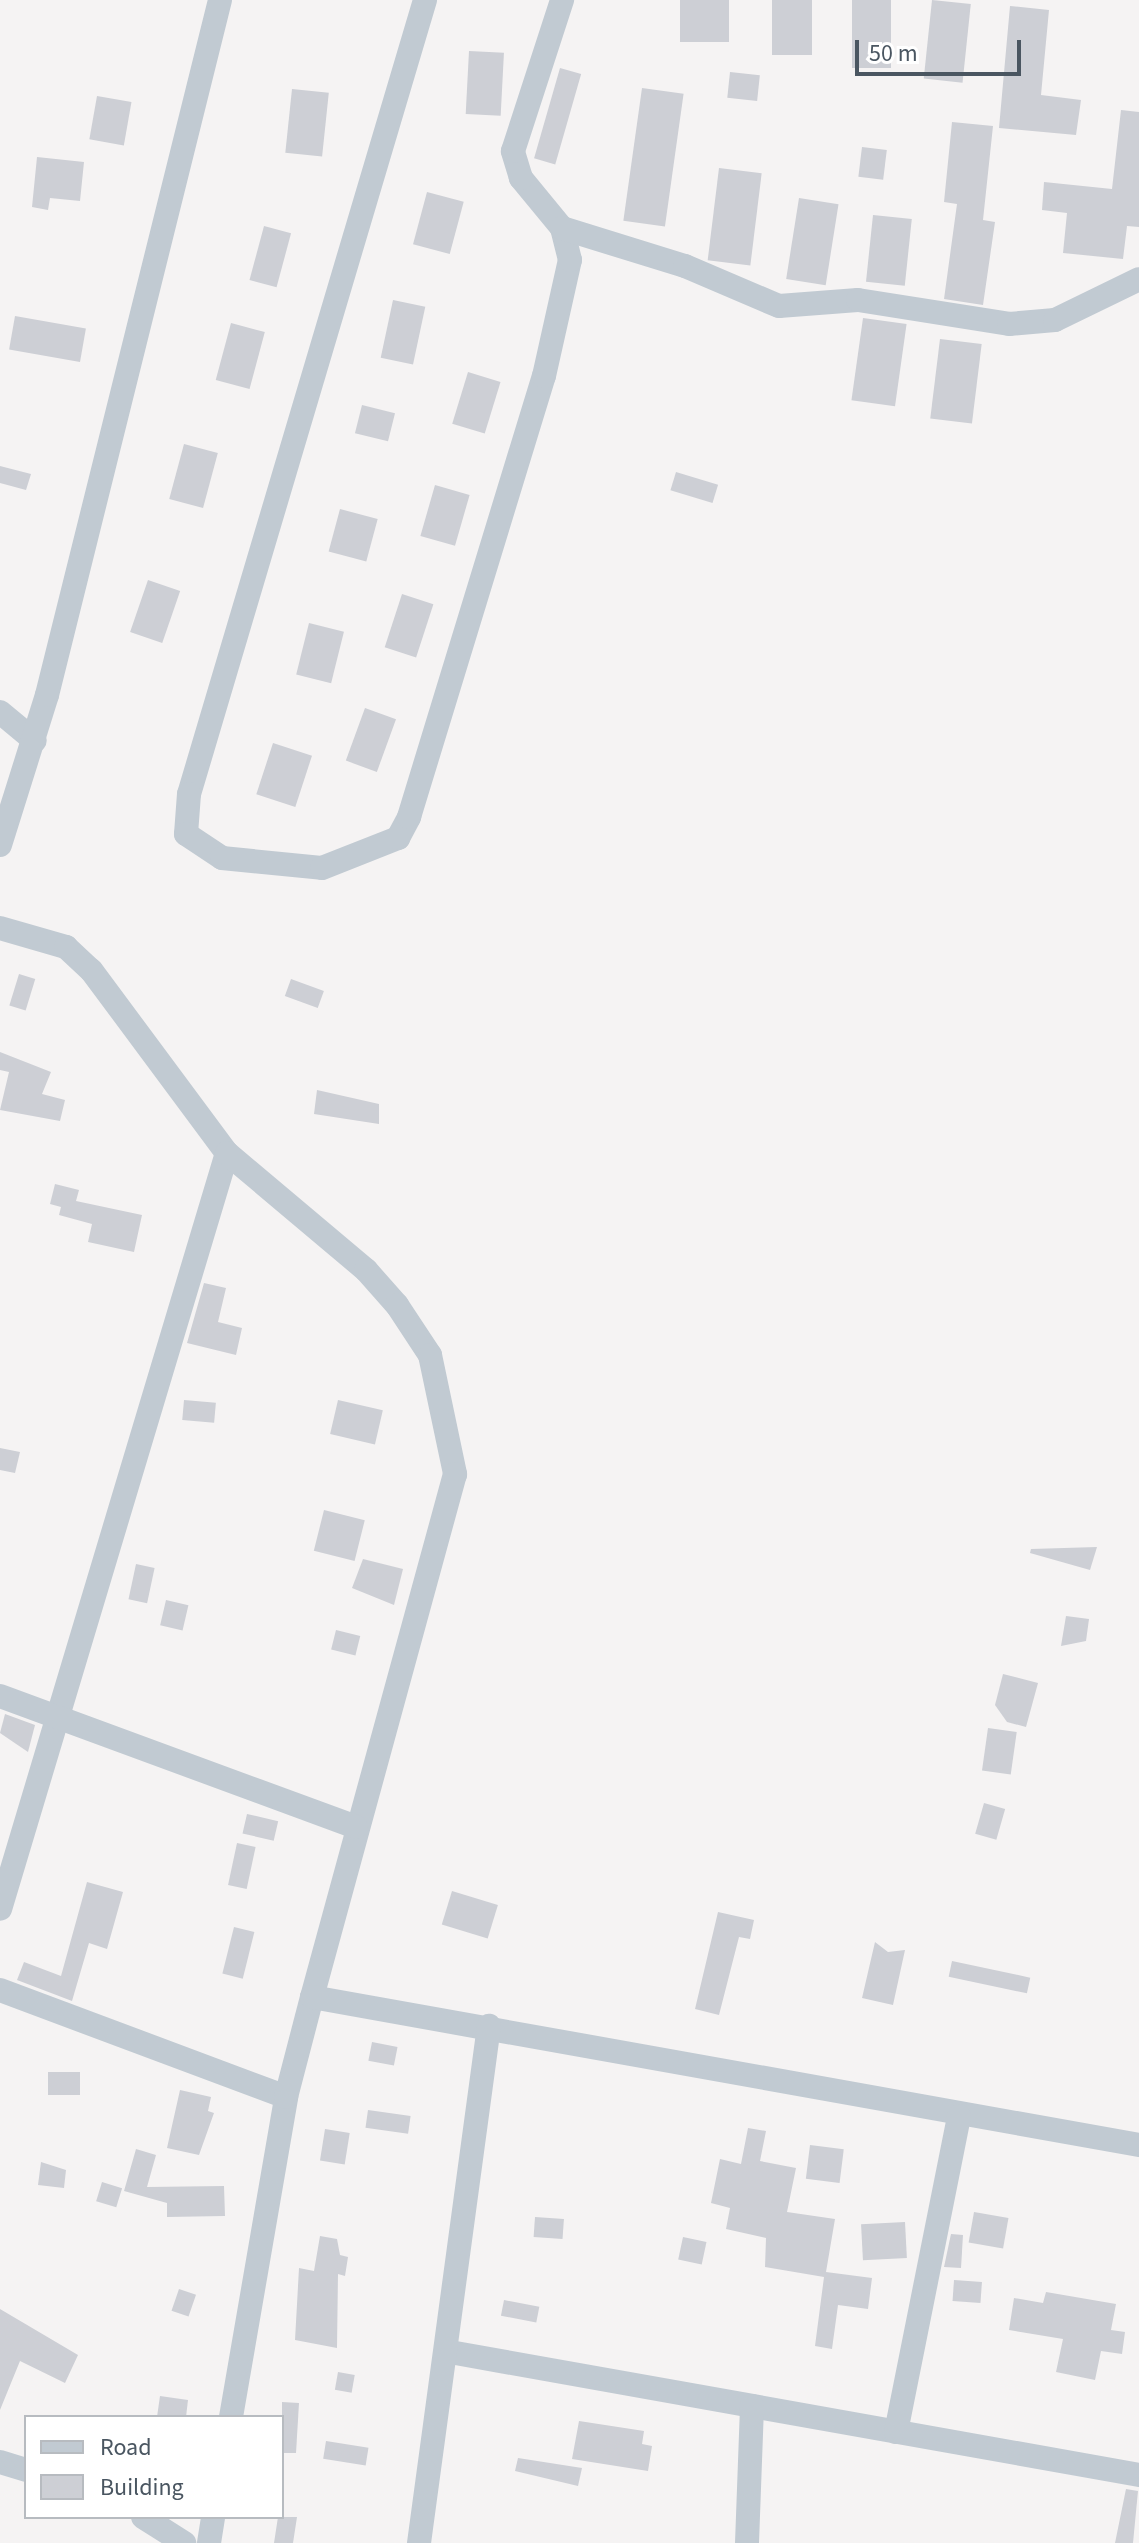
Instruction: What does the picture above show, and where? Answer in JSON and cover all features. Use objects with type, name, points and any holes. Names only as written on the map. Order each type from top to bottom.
[{"type":"street","points":[[0,845],[35,741],[220,0]]},
{"type":"street","points":[[425,0],[189,794],[186,834],[201,849],[322,868],[398,838],[544,376],[570,260],[562,228],[521,178],[513,151],[562,0]]},
{"type":"street","points":[[562,228],[685,266],[779,306],[858,300],[1009,324],[1055,320],[1139,279]]},
{"type":"street","points":[[0,712],[35,741]]},
{"type":"street","points":[[0,928],[66,947],[91,970],[227,1153],[366,1270],[397,1305],[430,1355],[447,1415],[455,1474],[440,1550],[356,1827],[286,2097],[231,2415]]},
{"type":"street","points":[[0,1909],[63,1716],[227,1153]]},
{"type":"street","points":[[0,1696],[63,1716],[356,1827]]},
{"type":"street","points":[[0,1990],[286,2097]]},
{"type":"street","points":[[312,1997],[489,2026],[959,2116],[1139,2145]]},
{"type":"street","points":[[419,2543],[450,2352],[489,2026]]},
{"type":"street","points":[[896,2432],[959,2116]]},
{"type":"street","points":[[450,2352],[1139,2475]]},
{"type":"street","points":[[747,2543],[752,2406]]},
{"type":"street","points":[[0,2462],[24,2469]]},
{"type":"street","points":[[146,2519],[184,2543]]},
{"type":"street","points":[[209,2543],[213,2519]]},
{"type":"building","points":[[680,0],[729,0],[729,42],[680,42]]},
{"type":"building","points":[[772,0],[812,0],[812,55],[772,55]]},
{"type":"building","points":[[852,0],[891,0],[891,68],[852,68]]},
{"type":"building","points":[[932,0],[971,4],[963,83],[924,79]]},
{"type":"building","points":[[1010,6],[1049,10],[1041,95],[1081,100],[1076,135],[999,128]]},
{"type":"building","points":[[469,51],[504,53],[501,116],[466,114]]},
{"type":"building","points":[[560,68],[581,74],[555,164],[534,158]]},
{"type":"building","points":[[730,72],[760,75],[757,101],[727,98]]},
{"type":"building","points":[[642,88],[684,94],[665,227],[623,221]]},
{"type":"building","points":[[292,89],[329,93],[322,157],[285,153]]},
{"type":"building","points":[[97,96],[131,102],[124,145],[89,139]]},
{"type":"building","points":[[1121,110],[1139,112],[1139,227],[1127,226],[1123,259],[1063,253],[1067,213],[1042,210],[1044,182],[1112,189]]},
{"type":"building","points":[[952,122],[993,126],[983,220],[995,222],[983,305],[944,299],[957,204],[944,202]]},
{"type":"building","points":[[862,147],[887,150],[883,180],[858,177]]},
{"type":"building","points":[[37,157],[84,162],[80,201],[50,198],[48,210],[32,207]]},
{"type":"building","points":[[719,168],[762,173],[750,266],[708,260]]},
{"type":"building","points":[[427,192],[464,202],[450,254],[413,244]]},
{"type":"building","points":[[799,198],[839,204],[826,285],[786,279]]},
{"type":"building","points":[[873,215],[912,219],[905,286],[866,282]]},
{"type":"building","points":[[264,226],[291,233],[277,287],[250,280]]},
{"type":"building","points":[[393,300],[425,307],[413,365],[381,358]]},
{"type":"building","points":[[15,316],[86,329],[80,362],[9,349]]},
{"type":"building","points":[[863,318],[907,324],[895,406],[851,400]]},
{"type":"building","points":[[231,323],[265,332],[250,389],[216,380]]},
{"type":"building","points":[[940,339],[982,344],[972,424],[930,418]]},
{"type":"building","points":[[468,372],[501,382],[485,434],[452,424]]},
{"type":"building","points":[[362,405],[395,413],[388,441],[355,433]]},
{"type":"building","points":[[184,444],[218,453],[203,508],[169,499]]},
{"type":"building","points":[[0,466],[31,474],[26,490],[0,483]]},
{"type":"building","points":[[676,472],[718,485],[713,503],[670,490]]},
{"type":"building","points":[[435,485],[470,495],[455,546],[420,536]]},
{"type":"building","points":[[340,509],[378,519],[366,562],[329,552]]},
{"type":"building","points":[[148,580],[180,591],[162,643],[130,632]]},
{"type":"building","points":[[402,594],[433,604],[416,657],[385,647]]},
{"type":"building","points":[[309,623],[344,632],[331,683],[296,674]]},
{"type":"building","points":[[365,708],[396,719],[377,772],[346,761]]},
{"type":"building","points":[[273,743],[312,756],[295,807],[256,794]]},
{"type":"building","points":[[19,974],[35,979],[26,1011],[9,1006]]},
{"type":"building","points":[[291,979],[324,991],[318,1008],[285,996]]},
{"type":"building","points":[[0,1052],[51,1072],[42,1094],[65,1100],[60,1121],[0,1110],[9,1072],[0,1070]]},
{"type":"building","points":[[317,1090],[379,1104],[379,1124],[314,1114]]},
{"type":"building","points":[[55,1184],[79,1190],[76,1201],[142,1215],[134,1252],[88,1242],[92,1224],[59,1215],[61,1207],[50,1204]]},
{"type":"building","points":[[204,1283],[226,1288],[218,1322],[242,1328],[236,1355],[187,1343]]},
{"type":"building","points":[[184,1400],[216,1403],[214,1423],[182,1420]]},
{"type":"building","points":[[338,1400],[383,1410],[375,1444],[330,1434]]},
{"type":"building","points":[[0,1448],[20,1452],[15,1473],[0,1470]]},
{"type":"building","points":[[324,1510],[365,1520],[355,1561],[314,1551]]},
{"type":"building","points":[[1097,1547],[1090,1570],[1030,1553],[1031,1549]]},
{"type":"building","points":[[363,1559],[403,1569],[394,1605],[352,1588]]},
{"type":"building","points":[[136,1564],[155,1568],[147,1603],[129,1599]]},
{"type":"building","points":[[166,1600],[188,1605],[183,1631],[160,1625]]},
{"type":"building","points":[[1066,1616],[1089,1619],[1086,1641],[1061,1646]]},
{"type":"building","points":[[336,1630],[360,1636],[355,1655],[331,1649]]},
{"type":"building","points":[[1003,1674],[1038,1683],[1026,1727],[1007,1722],[995,1705]]},
{"type":"building","points":[[5,1714],[35,1725],[28,1752],[0,1733]]},
{"type":"building","points":[[988,1728],[1017,1732],[1011,1775],[982,1771]]},
{"type":"building","points":[[984,1803],[1005,1809],[996,1840],[975,1834]]},
{"type":"building","points":[[247,1814],[278,1821],[274,1841],[243,1833]]},
{"type":"building","points":[[237,1843],[256,1847],[247,1889],[228,1885]]},
{"type":"building","points":[[87,1882],[123,1892],[107,1949],[89,1943],[72,2001],[17,1980],[24,1962],[61,1976]]},
{"type":"building","points":[[452,1891],[498,1905],[488,1939],[442,1924]]},
{"type":"building","points":[[718,1912],[754,1920],[750,1939],[739,1937],[719,2015],[695,2009]]},
{"type":"building","points":[[234,1927],[254,1932],[243,1979],[222,1974]]},
{"type":"building","points":[[875,1942],[888,1952],[905,1950],[893,2005],[862,1998]]},
{"type":"building","points":[[952,1961],[1030,1978],[1027,1993],[949,1977]]},
{"type":"building","points":[[372,2042],[398,2047],[394,2066],[368,2061]]},
{"type":"building","points":[[48,2072],[80,2072],[80,2095],[48,2095]]},
{"type":"building","points":[[180,2090],[211,2097],[208,2111],[214,2113],[199,2155],[167,2148]]},
{"type":"building","points":[[368,2110],[411,2116],[408,2134],[365,2128]]},
{"type":"building","points":[[748,2128],[766,2131],[760,2161],[796,2168],[787,2212],[835,2219],[826,2272],[872,2278],[868,2309],[838,2305],[832,2349],[815,2346],[824,2277],[765,2267],[766,2238],[726,2229],[730,2208],[711,2203],[720,2159],[741,2164]]},
{"type":"building","points":[[325,2129],[350,2133],[345,2165],[320,2161]]},
{"type":"building","points":[[810,2145],[844,2149],[840,2183],[806,2179]]},
{"type":"building","points":[[136,2149],[156,2155],[147,2187],[224,2186],[225,2216],[167,2217],[167,2203],[124,2191]]},
{"type":"building","points":[[41,2162],[66,2170],[64,2188],[38,2185]]},
{"type":"building","points":[[102,2182],[122,2188],[116,2207],[96,2201]]},
{"type":"building","points":[[974,2212],[1008,2218],[1003,2249],[969,2243]]},
{"type":"building","points":[[535,2217],[564,2219],[563,2239],[534,2237]]},
{"type":"building","points":[[905,2222],[907,2258],[863,2260],[861,2224]]},
{"type":"building","points":[[951,2234],[963,2235],[961,2268],[944,2267]]},
{"type":"building","points":[[320,2236],[337,2239],[340,2255],[348,2257],[345,2276],[338,2274],[337,2348],[295,2340],[299,2268],[314,2271]]},
{"type":"building","points":[[683,2237],[706,2242],[702,2264],[678,2259]]},
{"type":"building","points":[[954,2280],[982,2282],[980,2303],[953,2301]]},
{"type":"building","points":[[179,2289],[196,2295],[189,2317],[172,2311]]},
{"type":"building","points":[[1046,2292],[1116,2304],[1111,2330],[1125,2332],[1122,2354],[1101,2351],[1095,2380],[1056,2372],[1063,2339],[1009,2330],[1014,2298],[1043,2303]]},
{"type":"building","points":[[504,2300],[539,2307],[536,2323],[501,2316]]},
{"type":"building","points":[[0,2309],[78,2355],[65,2383],[20,2361],[0,2410]]},
{"type":"building","points":[[338,2372],[355,2375],[352,2393],[335,2390]]},
{"type":"building","points":[[160,2396],[188,2400],[186,2415],[157,2415]]},
{"type":"building","points":[[282,2402],[299,2403],[296,2453],[284,2453]]},
{"type":"building","points":[[579,2421],[644,2431],[642,2444],[652,2446],[648,2471],[572,2459]]},
{"type":"building","points":[[326,2441],[368,2448],[366,2466],[323,2459]]},
{"type":"building","points":[[518,2458],[582,2468],[578,2486],[515,2471]]},
{"type":"building","points":[[1126,2489],[1138,2491],[1133,2543],[1115,2543]]},
{"type":"building","points":[[297,2517],[293,2543],[274,2543],[278,2519]]}]
